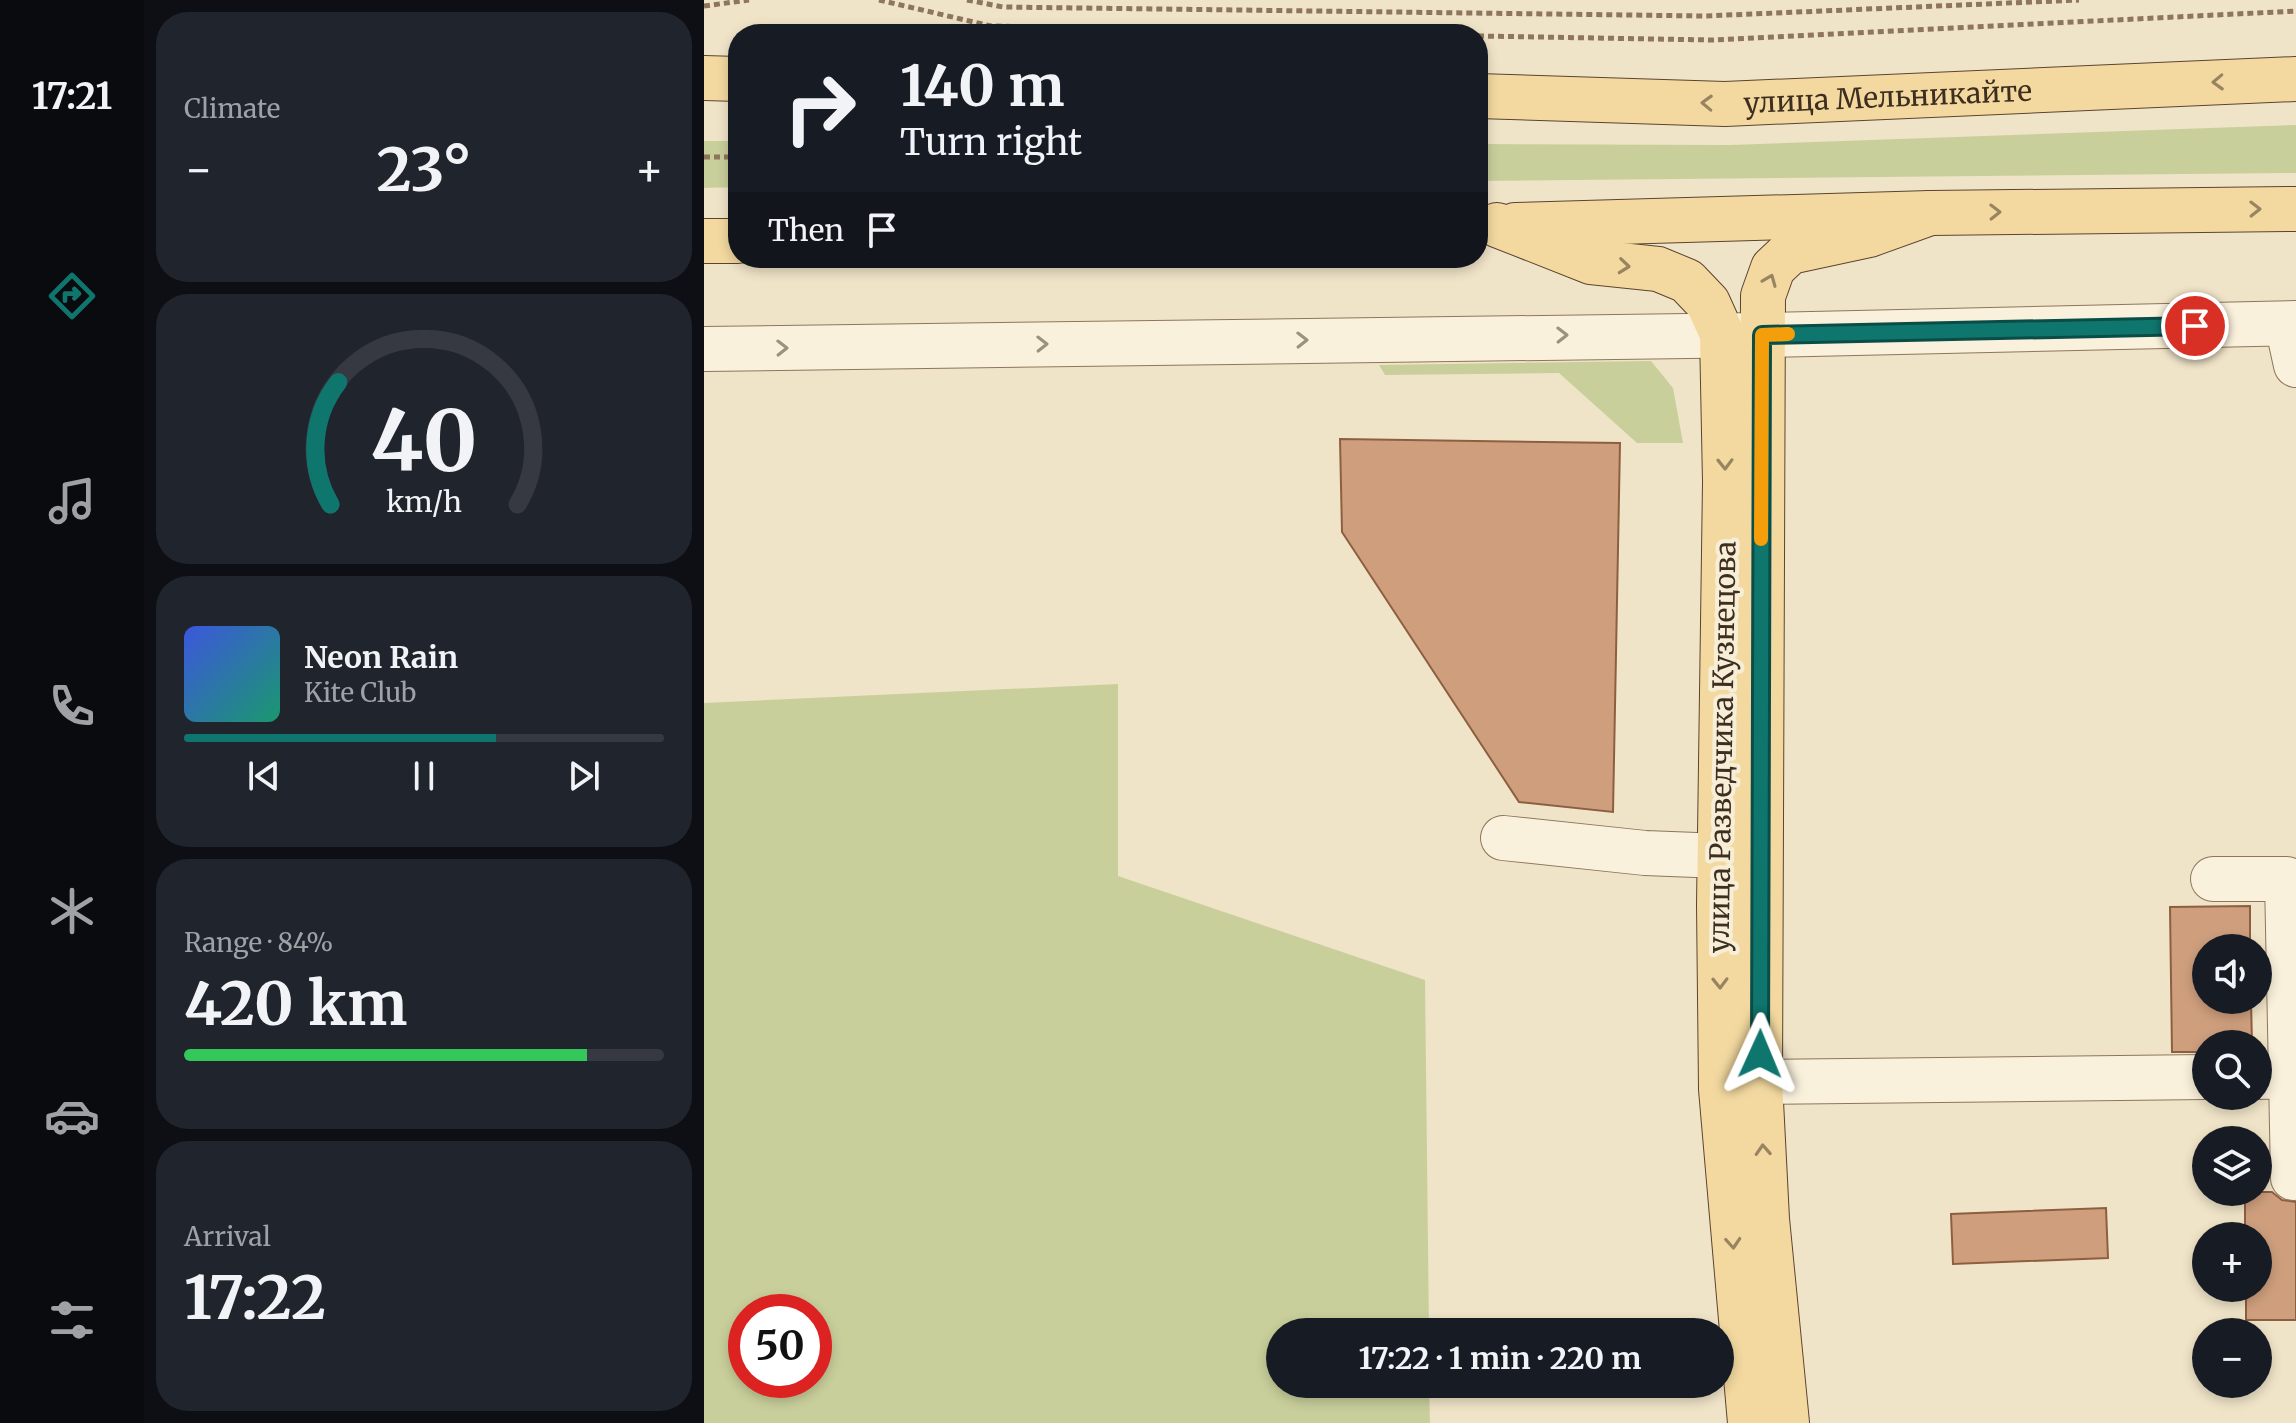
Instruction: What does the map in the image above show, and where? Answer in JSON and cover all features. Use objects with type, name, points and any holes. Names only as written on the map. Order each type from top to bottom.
[{"type":"main road","points":[[704,78],[728,79]]},
{"type":"main road","name":"улица Мельникайте","points":[[1488,96],[1725,104],[2296,79]]},
{"type":"main road","points":[[1488,225],[1930,213],[2296,209]]},
{"type":"main road","name":"улица Разведчика Кузнецова","points":[[1750,1423],[1721,1089],[1725,482],[1742,334],[1763,296],[1773,268],[1790,252],[1869,235],[1930,213]]},
{"type":"main road","name":"улица Разведчика Кузнецова","points":[[1488,225],[1591,262],[1658,269],[1687,281],[1742,334],[1760,1082],[1767,1219],[1787,1423]]},
{"type":"main road","points":[[704,241],[728,241]]},
{"type":"lane","points":[[704,349],[1742,334],[2293,337]]},
{"type":"lane","points":[[1503,838],[1645,853],[1722,856]]},
{"type":"lane","points":[[2213,879],[2287,879],[2275,1076],[2293,1178]]},
{"type":"lane","points":[[1760,1082],[2192,1077]]},
{"type":"path","points":[[704,6],[749,0]]},
{"type":"path","points":[[879,0],[982,24]]},
{"type":"path","points":[[967,0],[1003,7],[1705,16],[2079,0]]},
{"type":"path","points":[[1488,36],[1713,40],[2296,11]]},
{"type":"path","points":[[704,157],[728,157]]},
{"type":"green space","points":[[2296,125],[2296,173],[1488,181],[1488,144],[1730,145]]},
{"type":"green space","points":[[704,141],[728,141],[728,187],[704,188]]},
{"type":"green space","points":[[1651,361],[1673,388],[1683,443],[1637,443],[1559,373],[1385,375],[1379,365]]},
{"type":"green space","points":[[1118,684],[1118,876],[1425,980],[1429,1318],[1266,1318],[1266,1398],[1429,1398],[1430,1423],[704,1423],[704,703]]},
{"type":"building","points":[[1340,439],[1620,443],[1613,812],[1519,802],[1342,532]]},
{"type":"building","points":[[2250,906],[2250,934],[2192,934],[2192,1014],[2251,1014],[2252,1030],[2192,1030],[2192,1052],[2172,1052],[2170,907]]},
{"type":"building","points":[[2272,1192],[2282,1200],[2296,1202],[2296,1320],[2246,1318],[2246,1302],[2272,1302],[2272,1222],[2245,1222],[2245,1206],[2272,1206]]},
{"type":"building","points":[[2106,1208],[2108,1258],[1953,1264],[1951,1214]]},
{"type":"slow traffic","points":[[1761,539],[1762,335],[1788,334]]},
{"type":"route","points":[[1760,1054],[1762,335],[2195,326]]}]
